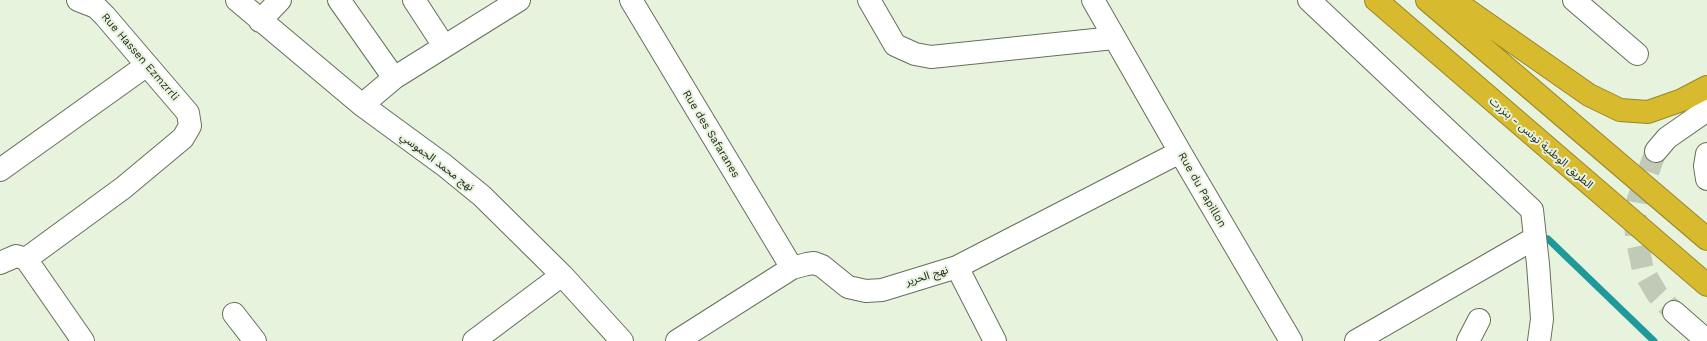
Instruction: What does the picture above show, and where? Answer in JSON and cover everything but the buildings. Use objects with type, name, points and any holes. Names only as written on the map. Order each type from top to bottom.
[{"type":"highway","name":"الطريق الوطنية تونس - بنزرت","points":[[1376,0],[1707,285]]},
{"type":"highway","points":[[1427,0],[1707,239]]},
{"type":"highway","points":[[1451,0],[1589,95],[1620,110],[1648,112],[1682,100],[1707,87]]},
{"type":"highway","points":[[1451,0],[1707,219]]},
{"type":"street","name":"Rue Hassen Ezmzrrli","points":[[26,259],[124,188],[183,138],[190,126],[188,113],[105,16],[96,7],[78,0]]},
{"type":"street","name":"نهج محمد الجموسي","points":[[237,0],[260,21],[362,105],[444,165],[482,196],[562,275],[622,341]]},
{"type":"street","points":[[260,21],[280,0]]},
{"type":"street","points":[[339,0],[394,78]]},
{"type":"street","points":[[414,0],[444,46]]},
{"type":"street","points":[[362,105],[394,78],[518,0]]},
{"type":"street","name":"Rue des Safaranes","points":[[631,0],[792,268]]},
{"type":"street","points":[[869,0],[895,45],[915,54],[931,57],[1114,38]]},
{"type":"street","name":"Rue du Papillon","points":[[1093,0],[1291,341]]},
{"type":"street","points":[[1309,0],[1532,210],[1542,319],[1540,341]]},
{"type":"street","points":[[1574,0],[1637,54]]},
{"type":"street","points":[[0,170],[147,65]]},
{"type":"street","points":[[1656,151],[1667,138],[1707,110]]},
{"type":"street","name":"نهج الحرير","points":[[677,341],[792,268],[814,263],[822,266],[848,287],[866,290],[882,290],[958,267],[1180,152]]},
{"type":"street","points":[[1707,154],[1705,166],[1707,179]]},
{"type":"street","points":[[1356,341],[1535,238]]},
{"type":"street","points":[[0,263],[16,256],[26,259],[83,341]]},
{"type":"street","points":[[958,267],[995,341]]},
{"type":"street","points":[[474,341],[562,275]]},
{"type":"street","points":[[1674,312],[1707,341]]},
{"type":"street","points":[[234,314],[255,341]]},
{"type":"street","points":[[1468,341],[1479,320]]},
{"type":"waterway","points":[[1548,239],[1654,341]]},
{"type":"tunnel","points":[[1656,151],[1638,199],[1635,218],[1636,236],[1643,270],[1657,294],[1674,312]]}]
